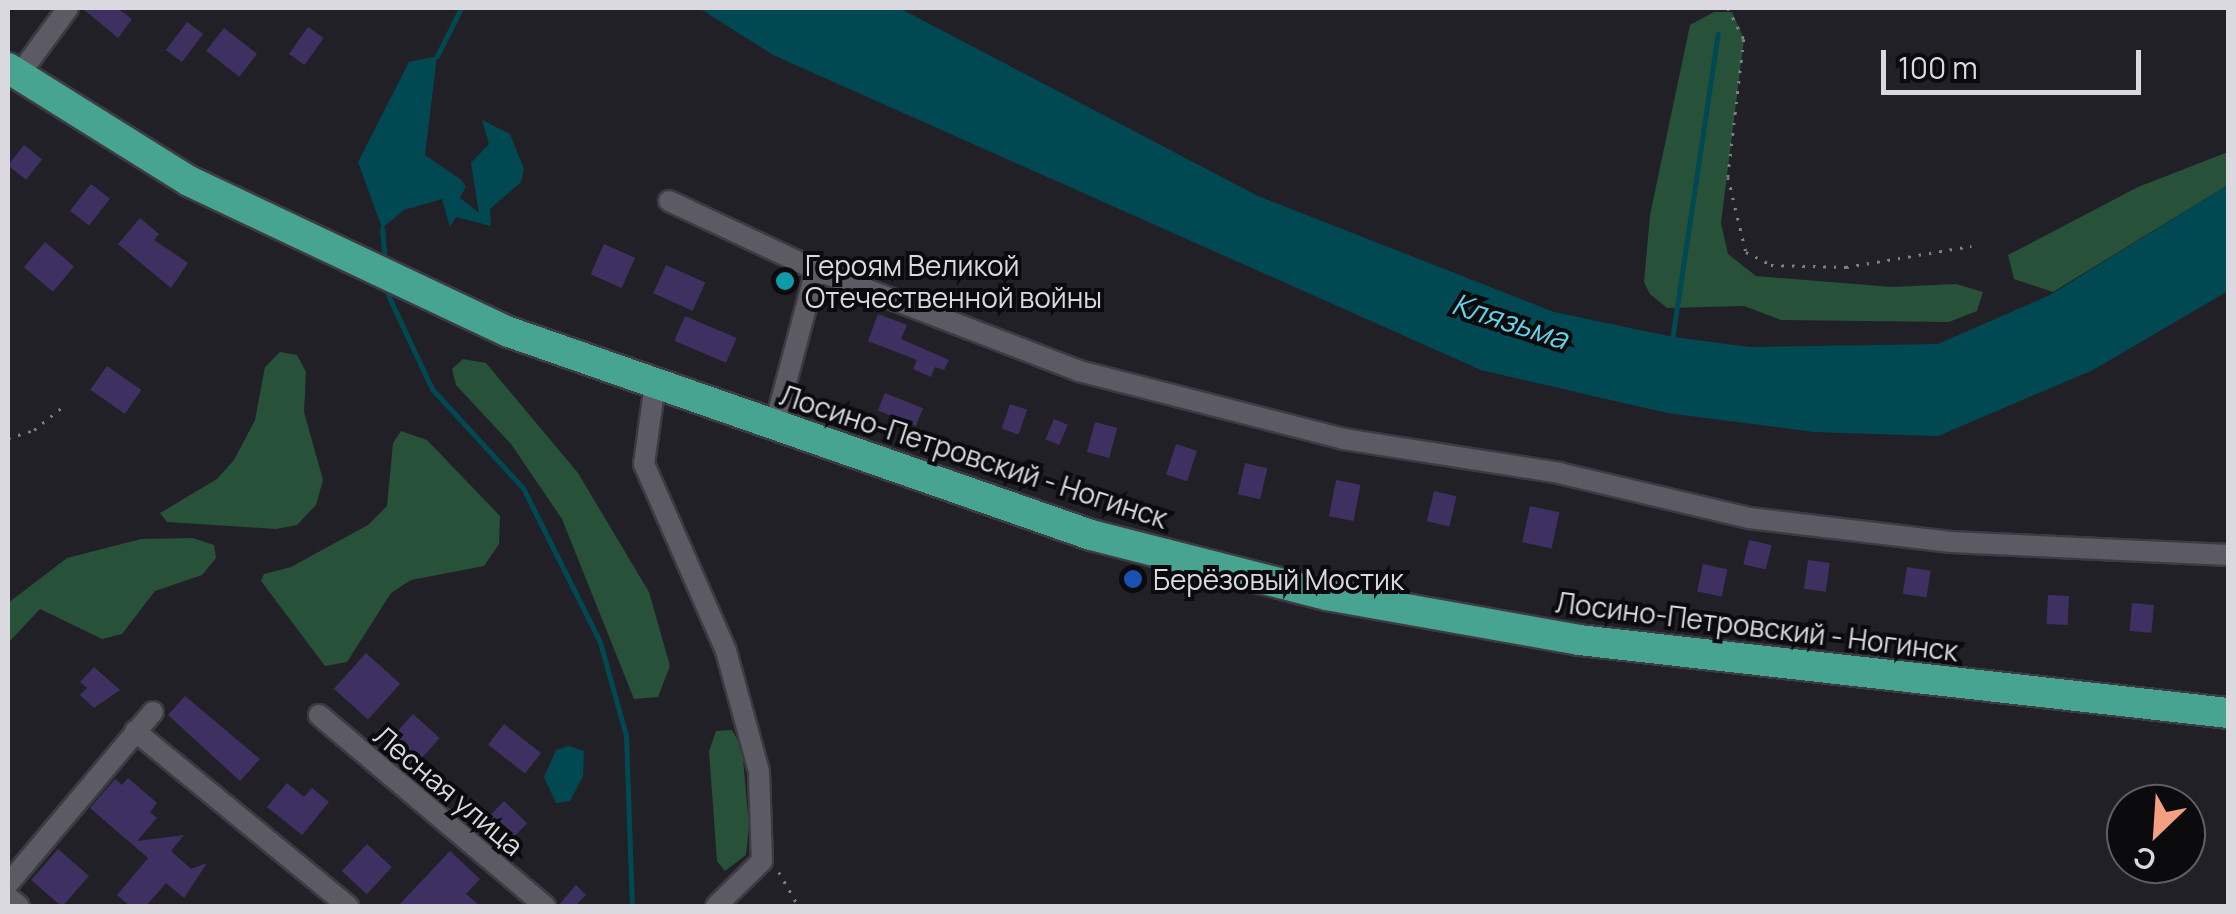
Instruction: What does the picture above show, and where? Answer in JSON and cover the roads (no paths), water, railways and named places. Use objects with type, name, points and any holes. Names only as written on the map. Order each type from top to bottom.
[{"type":"highway","name":"Лосино-Петровский - Ногинск","points":[[13,72],[189,181],[509,332],[1091,535],[1326,595],[1579,640],[2228,713]]},
{"type":"street","points":[[13,72],[68,8]]},
{"type":"street","points":[[670,201],[816,270],[1079,372],[1343,438],[1559,473],[1749,518],[1951,542],[2228,555]]},
{"type":"street","points":[[775,424],[816,270]]},
{"type":"street","points":[[655,384],[644,464],[726,651],[759,772],[762,861],[716,906]]},
{"type":"street","points":[[8,884],[153,712]]},
{"type":"street","name":"Лесная улица","points":[[318,715],[544,906]]},
{"type":"street","points":[[135,731],[348,906]]},
{"type":"street","points":[[8,897],[18,906]]},
{"type":"water","name":"Клязьма","points":[[699,8],[899,8],[1258,196],[1554,312],[1673,337],[1750,347],[1938,344],[2050,295],[2228,185],[2228,291],[2093,370],[1938,436],[1814,432],[1667,413],[1481,370],[773,55]]},
{"type":"water","points":[[437,56],[425,155],[460,179],[466,186],[460,198],[479,213],[471,163],[489,144],[482,120],[510,134],[524,169],[521,182],[490,209],[491,226],[456,217],[450,227],[442,199],[404,210],[382,228],[358,162],[409,62]]},
{"type":"water","points":[[569,746],[584,751],[583,776],[570,801],[556,803],[544,777],[556,750]]},
{"type":"waterway","points":[[437,56],[461,8]]},
{"type":"waterway","points":[[1672,340],[1718,33]]},
{"type":"waterway","points":[[382,228],[384,253]]},
{"type":"waterway","points":[[388,295],[432,389],[523,488],[600,642],[626,736],[632,906]]},
{"type":"place","name":"Героям Великой Отечественной войны","points":[[785,281]]},
{"type":"place","name":"Берёзовый Мостик","points":[[1133,579]]}]
